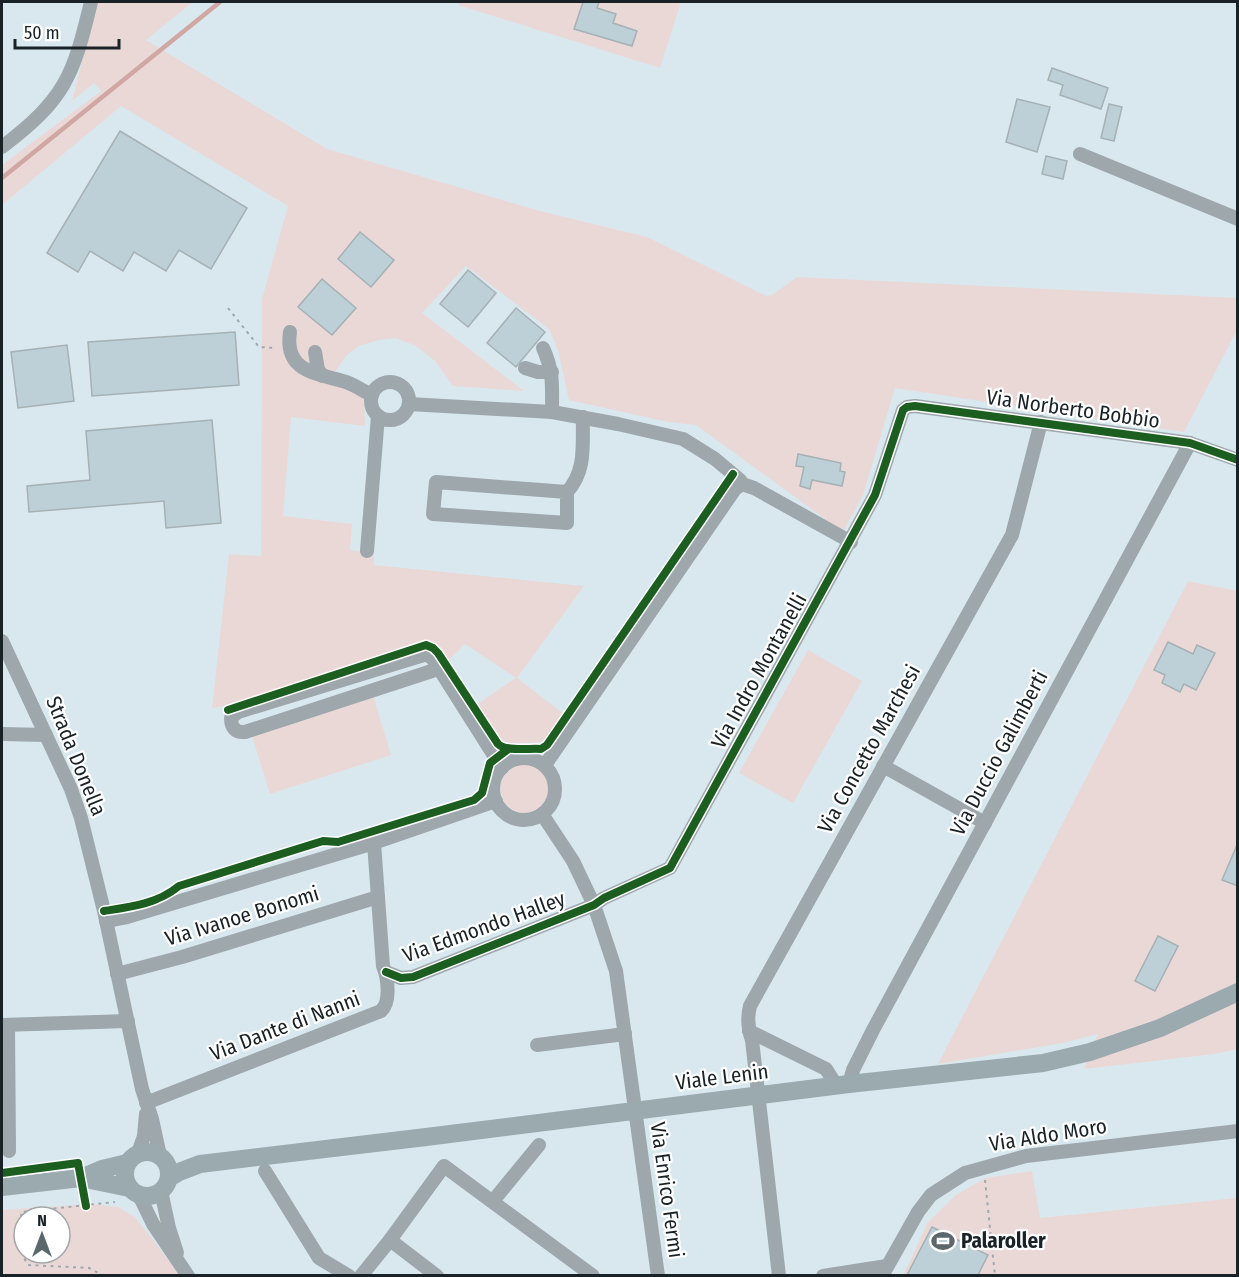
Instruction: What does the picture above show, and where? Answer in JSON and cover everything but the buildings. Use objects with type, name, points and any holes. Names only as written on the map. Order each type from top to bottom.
[{"type":"main road","name":"Viale Lenin","points":[[2,1187],[81,1178],[146,1151],[164,1172],[179,1172],[200,1164],[635,1109],[1043,1063],[1090,1052],[1160,1028],[1238,992]]},
{"type":"main road","points":[[130,1195],[124,1176],[133,1158]]},
{"type":"main road","name":"Viale Lenin","points":[[81,1178],[130,1195],[150,1196],[164,1172]]},
{"type":"street","points":[[2,147],[41,115],[63,88],[75,59],[91,2]]},
{"type":"street","points":[[1080,154],[1238,219]]},
{"type":"street","points":[[289,339],[295,363],[315,374],[348,383],[372,395]]},
{"type":"street","points":[[543,348],[552,372],[552,412]]},
{"type":"street","points":[[315,352],[318,370],[323,376]]},
{"type":"street","points":[[525,368],[538,372],[552,372]]},
{"type":"street","points":[[368,551],[378,416],[372,406],[372,395],[383,382],[401,384],[408,393],[410,404],[404,414],[394,420],[378,416]]},
{"type":"street","points":[[410,404],[552,412],[683,439],[715,459],[742,484],[851,542]]},
{"type":"street","name":"Via Norberto Bobbio","points":[[903,410],[915,406],[1190,443],[1238,460]]},
{"type":"street","name":"Via Indro Montanelli","points":[[594,905],[604,898],[670,868],[875,495],[903,410]]},
{"type":"street","points":[[567,492],[436,482],[433,514],[567,523],[567,492],[575,483],[581,470],[583,417]]},
{"type":"street","name":"Via Concetto Marchesi","points":[[779,1275],[759,1095],[749,1031],[750,1006],[1012,535],[1041,422]]},
{"type":"street","name":"Via Duccio Galimberti","points":[[842,1084],[853,1070],[1190,443]]},
{"type":"street","points":[[545,765],[735,489],[742,484]]},
{"type":"street","name":"Strada Donella","points":[[2,640],[71,789],[79,813],[106,921],[146,1103]]},
{"type":"street","points":[[438,669],[244,732],[237,731],[231,723],[231,718],[237,712],[427,654],[430,656],[502,768]]},
{"type":"street","points":[[2,735],[46,735]]},
{"type":"street","points":[[527,758],[545,765],[551,772],[555,791],[549,808],[534,818],[516,818],[507,814],[496,801],[494,784],[502,768],[517,759],[527,758]]},
{"type":"street","points":[[883,766],[985,823]]},
{"type":"street","points":[[106,921],[127,917],[374,843],[496,801]]},
{"type":"street","name":"Via Enrico Fermi","points":[[542,814],[573,861],[594,905],[616,971],[658,1275]]},
{"type":"street","name":"Via Dante di Nanni","points":[[146,1103],[381,1011],[385,1007],[387,1002],[386,972],[383,966],[374,843]]},
{"type":"street","name":"Via Ivanoe Bonomi","points":[[117,974],[182,957],[378,897]]},
{"type":"street","name":"Via Edmondo Halley","points":[[386,972],[401,978],[411,977],[594,905]]},
{"type":"street","points":[[387,1002],[411,977]]},
{"type":"street","points":[[9,1150],[5,1025],[128,1021]]},
{"type":"street","points":[[749,1031],[826,1069],[842,1084]]},
{"type":"street","points":[[537,1045],[625,1034]]},
{"type":"street","points":[[133,1158],[145,1127],[146,1103]]},
{"type":"street","points":[[146,1103],[164,1172],[169,1228],[184,1271]]},
{"type":"street","name":"Via Aldo Moro","points":[[885,1271],[918,1212],[931,1195],[965,1173],[1026,1156],[1238,1131]]},
{"type":"street","points":[[493,1201],[539,1146]]},
{"type":"street","points":[[361,1275],[390,1240],[444,1166],[593,1275]]},
{"type":"street","points":[[265,1171],[319,1258],[349,1275]]},
{"type":"street","points":[[130,1195],[153,1224],[184,1271]]},
{"type":"street","points":[[390,1240],[437,1275]]},
{"type":"street","points":[[823,1275],[885,1271]]},
{"type":"path","points":[[228,308],[259,347],[283,348],[289,339]]},
{"type":"path","points":[[81,1178],[86,1206]]},
{"type":"path","points":[[985,1178],[995,1275]]},
{"type":"path","points":[[104,1275],[89,1269],[28,1265],[24,1261],[21,1212],[86,1206],[130,1195]]},
{"type":"shaded area","points":[[97,2],[193,2],[146,40],[327,149],[540,211],[647,237],[766,296],[772,295],[797,277],[1237,298],[1237,330],[1184,432],[895,388],[863,495],[843,532],[696,425],[668,422],[569,400],[558,350],[549,329],[466,266],[422,313],[524,391],[453,386],[435,361],[416,346],[396,338],[359,346],[347,355],[334,373],[366,385],[365,426],[291,417],[283,516],[352,524],[350,550],[374,553],[374,565],[584,586],[517,678],[564,714],[542,742],[504,744],[476,705],[516,678],[465,644],[446,663],[430,647],[418,645],[212,708],[229,554],[261,556],[262,299],[288,206],[121,106],[2,205],[2,165],[101,91],[94,83],[72,101]]},
{"type":"shaded area","points":[[459,2],[681,2],[660,68],[458,5]]},
{"type":"shaded area","points":[[1188,581],[1237,591],[1237,1049],[1214,1054],[1084,1069],[1098,1034],[1063,1043],[938,1064]]},
{"type":"shaded area","points":[[808,650],[862,681],[793,803],[739,773]]},
{"type":"shaded area","points":[[373,695],[391,755],[270,794],[251,733]]},
{"type":"shaded area","points":[[526,762],[540,766],[548,774],[552,788],[548,802],[540,810],[526,814],[512,810],[504,802],[500,788],[504,774],[512,766]]},
{"type":"shaded area","points":[[1032,1171],[1040,1218],[1237,1198],[1237,1275],[903,1276],[928,1222],[956,1195],[985,1178]]},
{"type":"shaded area","points":[[91,1204],[118,1207],[135,1217],[180,1275],[2,1276],[2,1210],[12,1209],[12,1265],[72,1265],[72,1205]]},
{"type":"waterway","points":[[2,178],[220,2]]},
{"type":"cycle path","points":[[386,972],[401,978],[413,977],[594,905],[604,898],[670,868],[875,495],[903,410],[907,407],[915,406],[1190,443],[1238,460]]},
{"type":"cycle path","points":[[228,710],[426,645],[438,653],[498,744],[512,749],[541,749],[547,745],[733,474]]},
{"type":"cycle path","points":[[104,911],[143,904],[162,897],[179,886],[323,841],[338,842],[474,800],[482,793],[490,763],[507,750]]},
{"type":"cycle path","points":[[2,1173],[78,1163],[86,1206]]},
{"type":"place","name":"Palaroller","points":[[943,1241]]}]
